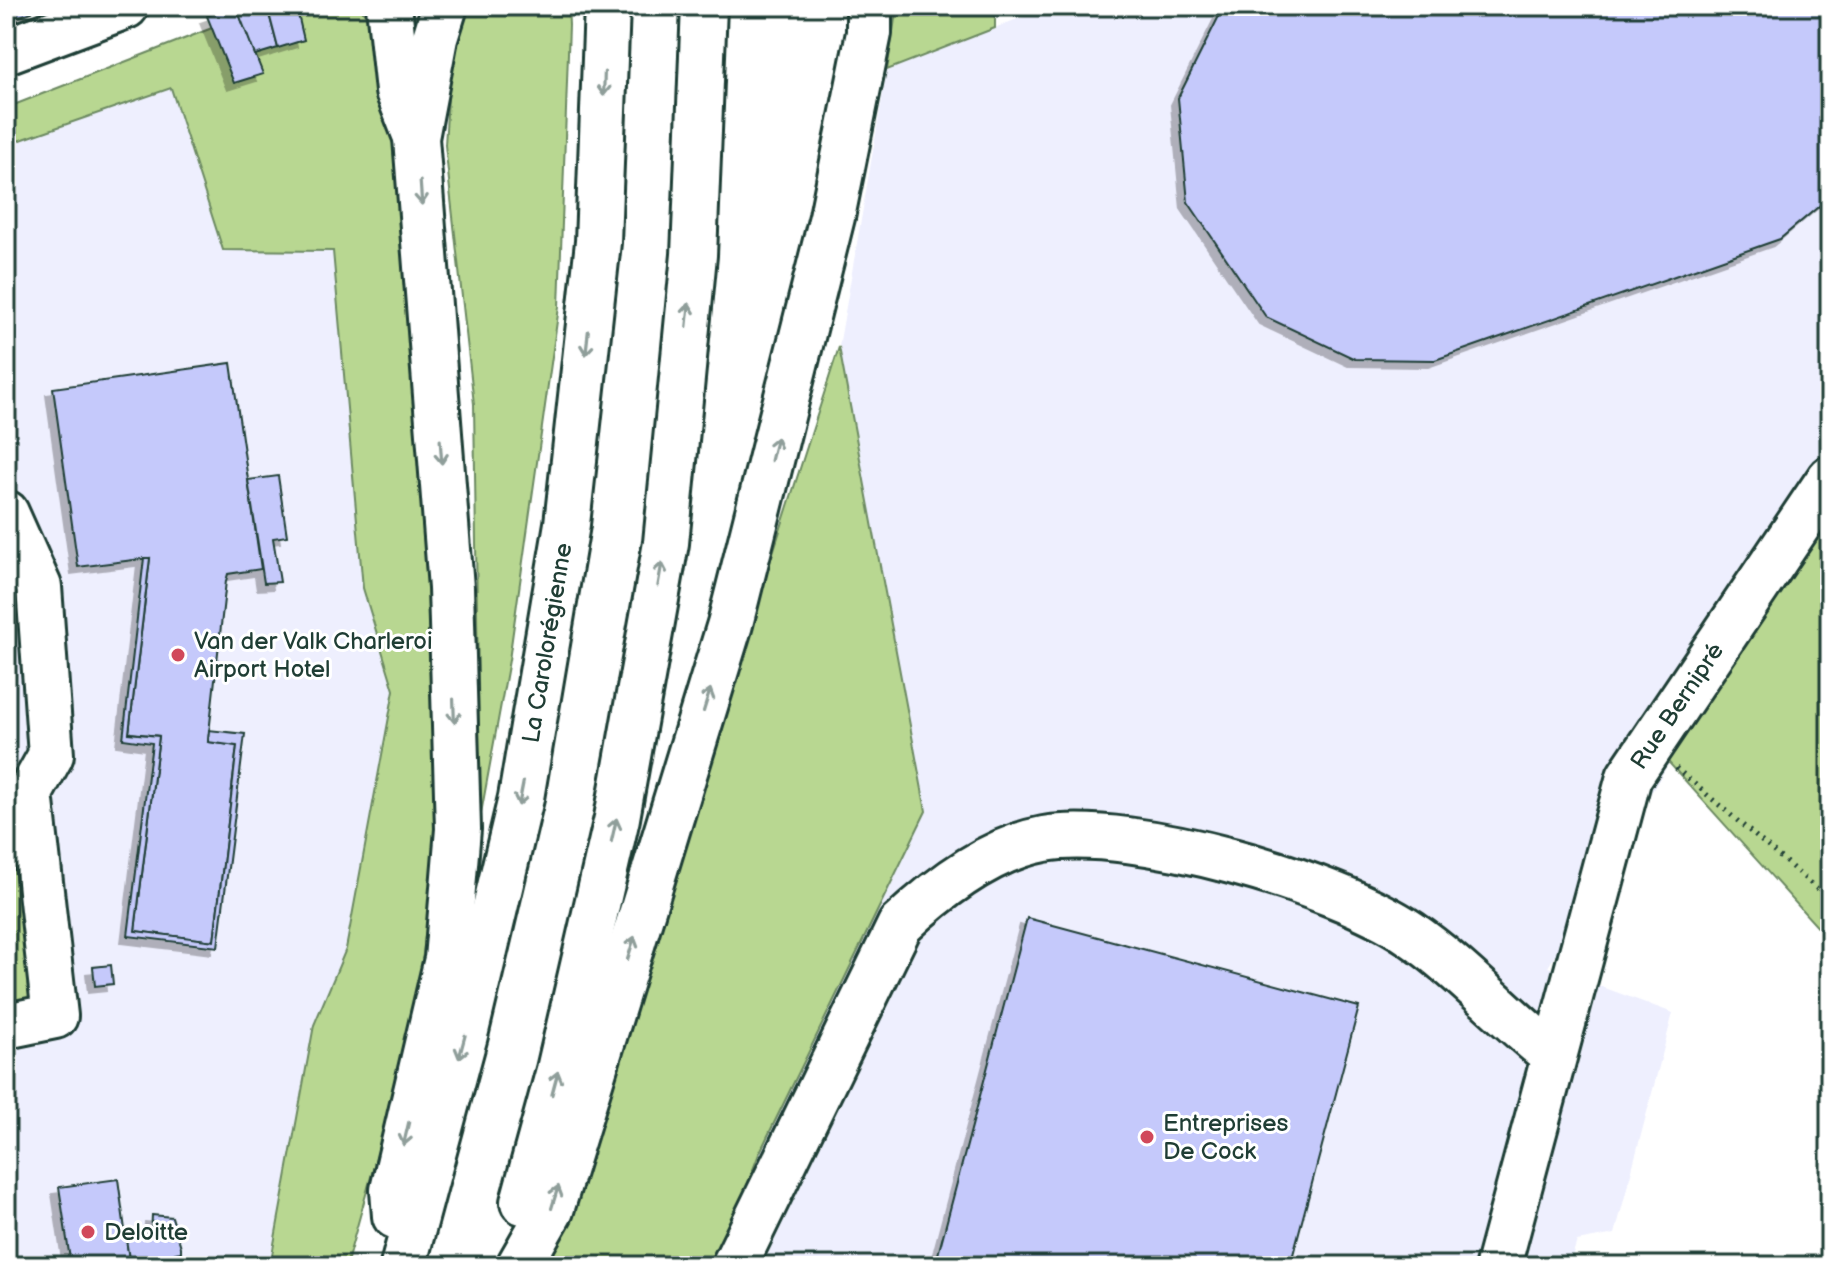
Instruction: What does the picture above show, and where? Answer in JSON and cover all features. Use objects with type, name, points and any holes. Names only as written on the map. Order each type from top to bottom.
[{"type":"main road","points":[[6,51],[126,6]]},
{"type":"main road","points":[[389,6],[398,91],[416,138]]},
{"type":"main road","points":[[401,1266],[393,1190],[447,959],[458,829],[451,588],[416,138],[435,38],[445,6]]},
{"type":"main road","name":"La Carolorégienne","points":[[401,1266],[465,1035],[521,798],[567,524],[598,242],[607,6]]},
{"type":"main road","points":[[505,1266],[559,1070],[617,818],[666,543],[694,255],[704,6]]},
{"type":"main road","points":[[519,1266],[551,1210],[730,624],[832,217],[869,33],[869,6]]},
{"type":"main road","name":"Rue Bernipré","points":[[1498,1266],[1578,958],[1629,777],[1830,478]]},
{"type":"main road","points":[[6,513],[39,587],[51,755],[30,793],[55,1016],[6,1026]]},
{"type":"main road","points":[[734,1266],[900,925],[934,893],[964,874],[1005,852],[1042,839],[1089,836],[1146,843],[1304,883],[1362,906],[1410,933],[1553,1055]]},
{"type":"path","points":[[1651,745],[1830,900]]},
{"type":"shaded area","points":[[1051,6],[1830,6],[1830,491],[1548,967],[1673,1013],[1615,1234],[1577,1241],[1569,1266],[714,1266],[747,1178],[926,812],[839,347],[887,70]]},
{"type":"shaded area","points":[[171,88],[223,250],[333,251],[363,588],[394,690],[346,949],[314,1025],[270,1266],[6,1266],[6,1010],[12,811],[6,812],[6,145]]},
{"type":"green space","points":[[234,6],[359,6],[394,53],[454,701],[415,1019],[346,1266],[270,1266],[314,1025],[346,949],[394,690],[363,588],[333,251],[223,250],[171,88],[6,145],[6,108],[212,28],[209,13]]},
{"type":"green space","points":[[462,6],[568,6],[569,25],[559,307],[509,660],[480,819],[474,404],[445,145],[449,83]]},
{"type":"green space","points":[[897,6],[995,6],[995,28],[887,70]]},
{"type":"green space","points":[[839,347],[926,811],[759,1154],[716,1266],[544,1266]]},
{"type":"green space","points":[[1830,477],[1830,941],[1661,754]]},
{"type":"green space","points":[[13,811],[54,1005],[6,1013],[6,812]]},
{"type":"building","points":[[6,6],[29,6],[32,12],[6,21]]},
{"type":"building","points":[[236,6],[263,74],[234,83],[207,16]]},
{"type":"building","points":[[236,6],[267,6],[278,48],[255,55]]},
{"type":"building","points":[[267,6],[296,6],[304,40],[278,48]]},
{"type":"building","points":[[1224,6],[1830,6],[1830,197],[1780,239],[1435,360],[1355,359],[1266,317],[1188,202],[1178,98]]},
{"type":"building","name":"Van der Valk Charleroi Airport Hotel","points":[[231,363],[261,569],[228,574],[226,581],[208,742],[237,746],[214,941],[135,931],[159,736],[129,733],[150,558],[78,567],[53,388]]},
{"type":"building","points":[[278,476],[287,536],[273,538],[280,582],[264,583],[248,480]]},
{"type":"building","points":[[144,558],[150,558],[129,733],[159,736],[135,931],[214,941],[237,746],[208,742],[209,730],[245,734],[218,947],[128,936],[152,743],[123,739]]},
{"type":"building","name":"Entreprises De Cock","points":[[1027,918],[1359,1007],[1290,1266],[935,1266]]},
{"type":"building","points":[[111,965],[113,984],[95,986],[93,967]]},
{"type":"building","points":[[118,1179],[129,1259],[138,1257],[144,1266],[71,1266],[59,1187]]},
{"type":"building","points":[[152,1215],[172,1217],[181,1247],[181,1252],[175,1253],[176,1266],[144,1266],[138,1257],[129,1259],[126,1239],[151,1236]]},
{"type":"place","name":"Van der Valk Charleroi Airport Hotel","points":[[178,655]]},
{"type":"place","name":"Entreprises De Cock","points":[[1147,1137]]},
{"type":"place","name":"Deloitte","points":[[88,1232]]}]
